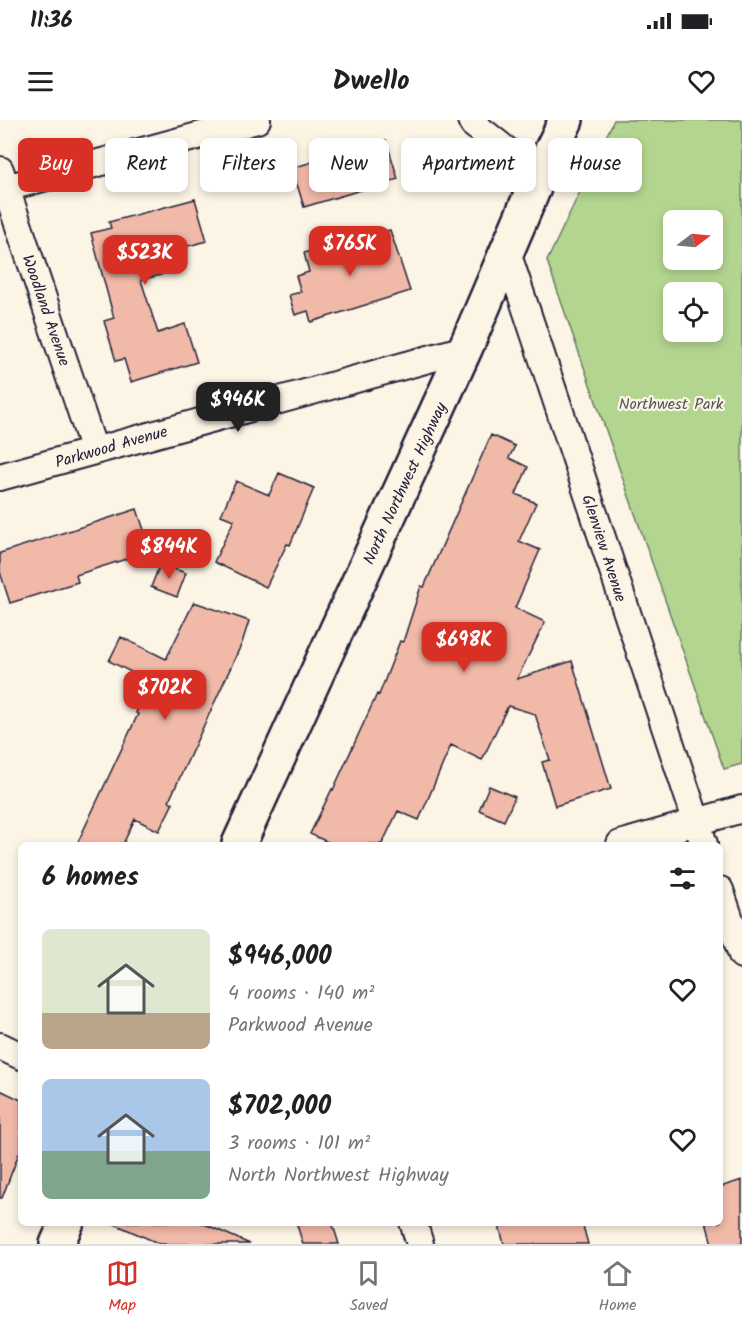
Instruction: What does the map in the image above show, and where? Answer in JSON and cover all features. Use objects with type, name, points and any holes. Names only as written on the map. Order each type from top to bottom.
[{"type":"main road","name":"North Northwest Highway","points":[[240,842],[465,349],[539,176],[566,120]]},
{"type":"main road","points":[[57,1244],[65,1226]]},
{"type":"street","points":[[3,179],[257,120]]},
{"type":"street","points":[[471,120],[473,124],[539,176]]},
{"type":"street","name":"Woodland Avenue","points":[[3,179],[94,450]]},
{"type":"street","name":"Glenview Avenue","points":[[507,252],[700,833]]},
{"type":"street","name":"Parkwood Avenue","points":[[0,477],[465,349]]},
{"type":"street","points":[[635,842],[700,833],[742,809]]},
{"type":"street","points":[[723,899],[742,955]]},
{"type":"street","points":[[0,1046],[18,1055]]},
{"type":"street","points":[[414,1226],[420,1244]]},
{"type":"green space","name":"Northwest Park","points":[[614,120],[742,120],[742,764],[724,769],[547,261],[580,192],[642,192],[642,138],[605,138]]},
{"type":"building","points":[[389,150],[398,179],[389,182]]},
{"type":"building","points":[[309,163],[309,192],[354,192],[304,207],[297,184],[297,167]]},
{"type":"building","points":[[195,199],[207,241],[155,255],[161,275],[141,280],[158,333],[185,324],[197,362],[131,382],[124,359],[116,361],[104,321],[114,318],[91,233],[111,228],[109,222]]},
{"type":"building","points":[[390,230],[410,291],[311,322],[308,311],[295,315],[289,295],[301,292],[296,276],[309,272],[304,253],[327,246],[328,249]]},
{"type":"building","points":[[491,435],[515,446],[509,458],[528,467],[516,494],[536,503],[519,541],[540,550],[515,608],[545,622],[517,679],[572,661],[611,789],[555,806],[542,762],[550,760],[535,714],[508,706],[482,760],[451,745],[419,820],[398,811],[383,842],[328,842],[310,834],[377,694],[379,695],[400,641],[403,642],[421,586],[424,587]]},
{"type":"building","points":[[279,473],[314,488],[290,545],[287,544],[266,587],[214,562],[234,520],[221,515],[236,481],[269,495]]},
{"type":"building","points":[[137,509],[151,551],[76,575],[78,582],[10,603],[0,572],[0,553]]},
{"type":"building","points":[[160,564],[186,573],[177,597],[151,587]]},
{"type":"building","points":[[194,602],[249,621],[242,643],[169,801],[173,803],[159,831],[135,819],[124,842],[78,842],[138,714],[136,713],[149,681],[109,661],[121,637],[166,659]]},
{"type":"building","points":[[489,786],[515,797],[504,821],[479,810]]},
{"type":"building","points":[[0,1090],[18,1099],[18,1156],[2,1198],[0,1198]]},
{"type":"building","points":[[742,1180],[742,1244],[712,1244],[707,1226],[723,1226],[723,1186]]},
{"type":"building","points":[[119,1226],[209,1226],[250,1244],[160,1244]]},
{"type":"building","points":[[297,1226],[333,1226],[339,1244],[303,1244]]},
{"type":"building","points":[[499,1226],[583,1226],[588,1244],[504,1244]]}]
